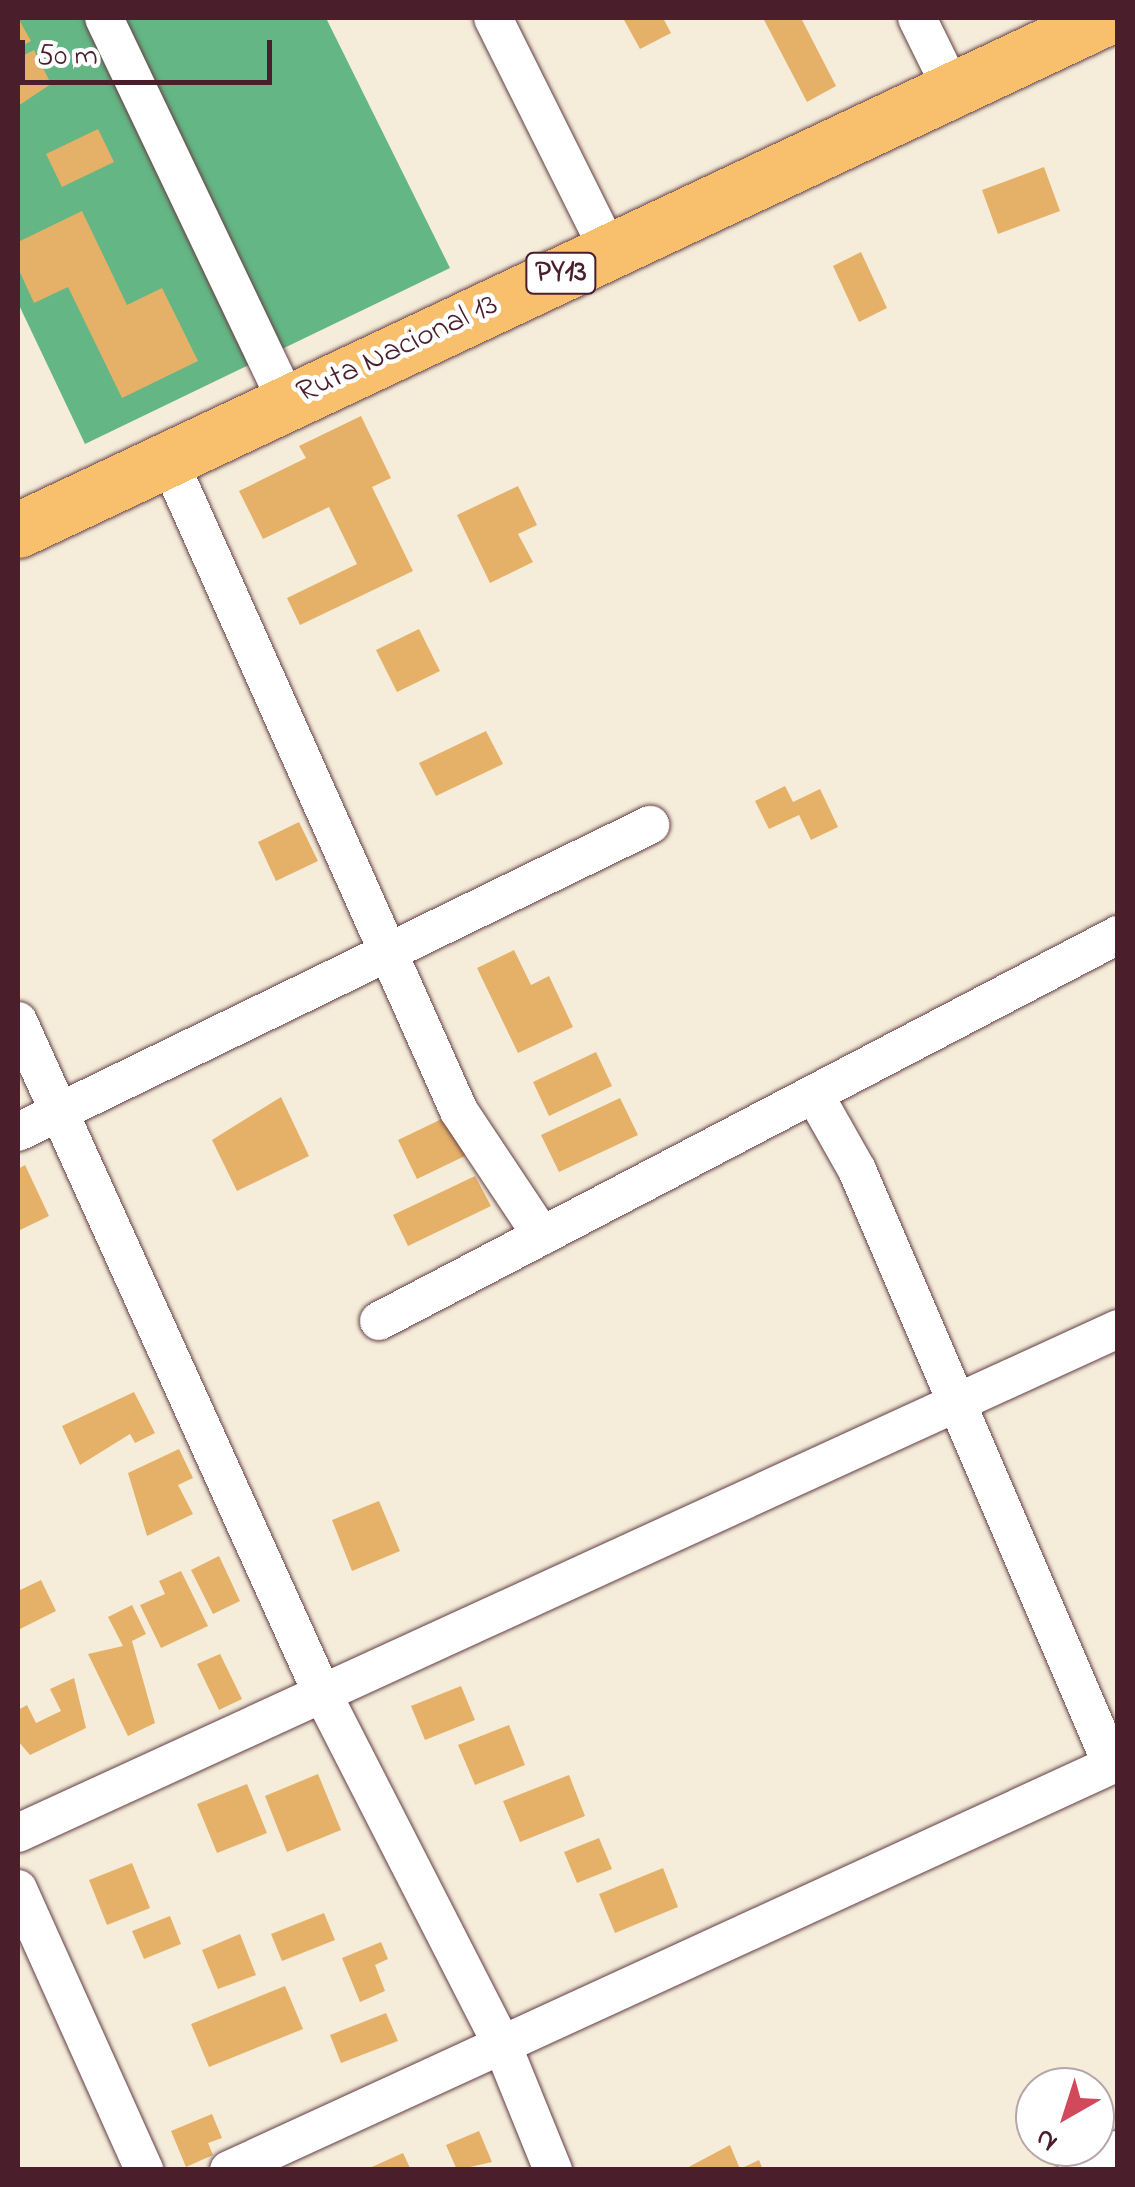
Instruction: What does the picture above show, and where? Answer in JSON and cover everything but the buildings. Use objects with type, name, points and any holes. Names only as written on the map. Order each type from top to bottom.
[{"type":"highway","name":"Ruta Nacional 13","points":[[18,530],[1105,18]]},
{"type":"street","points":[[104,18],[288,402]]},
{"type":"street","points":[[493,18],[608,251]]},
{"type":"street","points":[[917,18],[952,89]]},
{"type":"street","points":[[168,459],[460,1111],[542,1236]]},
{"type":"street","points":[[18,1132],[386,948],[650,825]]},
{"type":"street","points":[[379,1321],[1118,935]]},
{"type":"street","points":[[18,1021],[320,1689],[502,2042],[554,2170]]},
{"type":"street","points":[[229,2170],[1115,1764],[857,1170],[814,1094]]},
{"type":"street","points":[[18,1833],[320,1689],[1118,1329]]},
{"type":"street","points":[[18,1889],[144,2170]]},
{"type":"street","points":[[1077,2170],[1118,2150]]},
{"type":"green space","points":[[18,18],[326,18],[450,268],[85,444],[18,303]]}]
